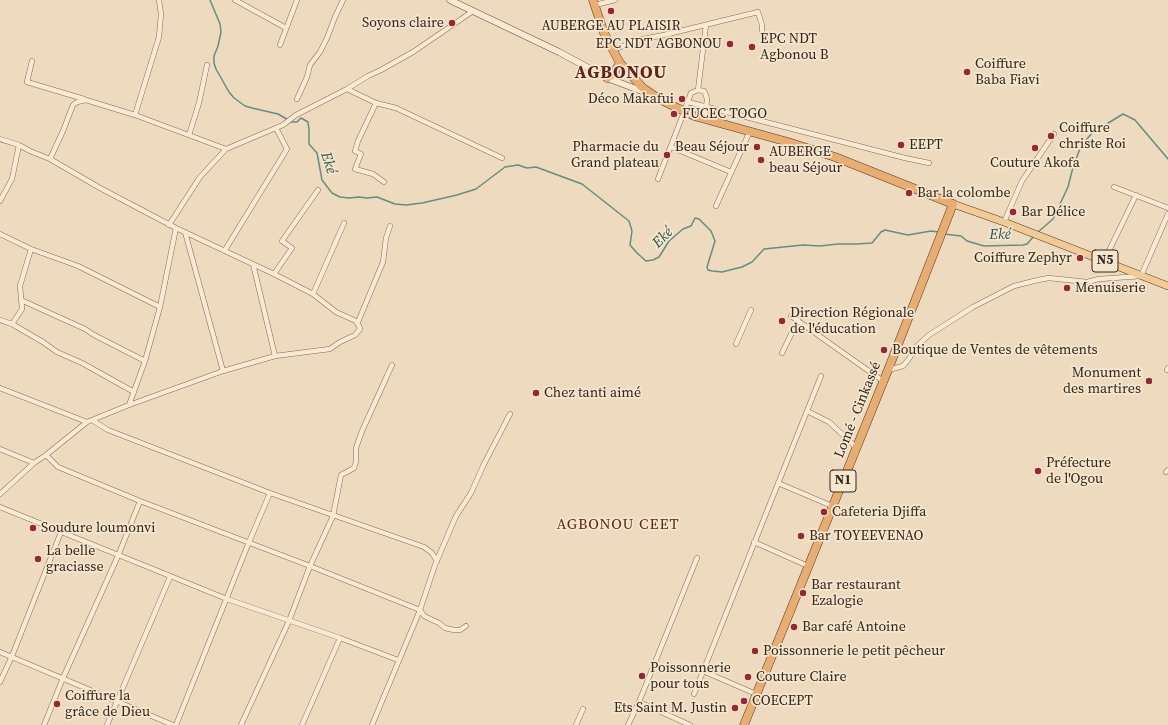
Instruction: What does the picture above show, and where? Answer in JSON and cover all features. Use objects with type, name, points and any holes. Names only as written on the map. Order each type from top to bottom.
[{"type":"highway","points":[[594,3],[604,33],[620,63],[636,82],[652,95],[685,107],[714,121],[835,157],[953,204]]},
{"type":"highway","points":[[614,53],[647,86],[667,100],[714,121]]},
{"type":"highway","points":[[607,78],[614,73],[620,63]]},
{"type":"highway","name":"Lomé - Cinkassé","points":[[744,725],[888,370],[953,204]]},
{"type":"main road","points":[[450,0],[559,52],[607,78],[652,95]]},
{"type":"main road","name":"N5","points":[[953,204],[1004,222],[1168,286]]},
{"type":"street","points":[[135,115],[159,37],[161,14],[160,0]]},
{"type":"street","points":[[235,0],[286,28]]},
{"type":"street","points":[[280,45],[297,0]]},
{"type":"street","points":[[297,99],[307,77],[310,65],[320,52],[343,0]]},
{"type":"street","points":[[594,3],[615,0]]},
{"type":"street","points":[[169,225],[200,177],[226,149],[283,125],[296,115],[347,89],[413,52],[473,11]]},
{"type":"street","points":[[614,53],[638,40],[758,12],[762,25],[762,33]]},
{"type":"street","points":[[698,90],[706,25]]},
{"type":"street","points":[[32,61],[27,82],[135,115],[226,149]]},
{"type":"street","points":[[189,135],[199,103],[207,65]]},
{"type":"street","points":[[347,89],[376,103],[396,108],[502,158]]},
{"type":"street","points":[[658,179],[691,93],[698,90],[704,91],[706,95],[705,116]]},
{"type":"street","points":[[50,159],[73,104],[86,100]]},
{"type":"street","points":[[376,103],[355,151],[361,154],[355,169],[372,174],[384,182]]},
{"type":"street","points":[[685,107],[706,106],[929,163]]},
{"type":"street","points":[[225,250],[287,149],[276,128]]},
{"type":"street","points":[[716,206],[750,131]]},
{"type":"street","points":[[1004,222],[1022,181],[1054,134]]},
{"type":"street","points":[[0,139],[19,145],[50,159],[169,225],[225,250],[313,294],[336,312],[356,321],[359,326],[359,331],[355,336],[340,342],[330,349],[275,356],[223,372],[129,405],[90,421],[34,463],[0,494]]},
{"type":"street","points":[[0,201],[12,179],[19,145]]},
{"type":"street","points":[[671,147],[731,172]]},
{"type":"street","points":[[1114,187],[1168,208]]},
{"type":"street","points":[[274,274],[292,248],[282,241],[318,190]]},
{"type":"street","points":[[1104,261],[1136,195]]},
{"type":"street","points":[[888,370],[903,366],[917,346],[929,335],[951,320],[1014,286],[1049,278],[1087,282],[1099,279],[1141,276],[1168,214]]},
{"type":"street","points":[[313,294],[344,223]]},
{"type":"street","points":[[358,322],[383,262],[385,242],[390,226]]},
{"type":"street","points":[[129,405],[145,361],[160,307],[176,228]]},
{"type":"street","points":[[185,232],[223,372]]},
{"type":"street","points":[[0,234],[31,249],[78,266],[160,307]]},
{"type":"street","points":[[12,324],[22,309],[20,286],[31,249]]},
{"type":"street","points":[[253,264],[275,356]]},
{"type":"street","points":[[21,300],[85,329],[145,361]]},
{"type":"street","points":[[736,344],[751,310]]},
{"type":"street","points":[[791,316],[883,381]]},
{"type":"street","points":[[0,320],[12,324],[57,352],[82,363],[134,392]]},
{"type":"street","points":[[782,353],[798,320]]},
{"type":"street","points":[[241,725],[289,621],[310,566],[333,516],[342,475],[354,468],[356,462],[356,448],[362,431],[392,365]]},
{"type":"street","points":[[694,694],[821,376]]},
{"type":"street","points":[[0,388],[90,421],[108,430],[270,493],[424,547],[432,553],[437,561]]},
{"type":"street","points":[[807,411],[830,422],[856,447]]},
{"type":"street","points":[[372,725],[420,610],[437,561],[456,516],[471,492],[510,414]]},
{"type":"street","points":[[0,448],[34,463]]},
{"type":"street","points":[[46,455],[58,466],[140,501],[249,542],[420,610],[424,616],[439,623],[445,628],[460,630],[466,626]]},
{"type":"street","points":[[778,483],[832,506]]},
{"type":"street","points":[[0,652],[174,725],[270,493]]},
{"type":"street","points":[[44,725],[63,678],[118,556],[140,501]]},
{"type":"street","points":[[0,507],[226,599],[340,638],[398,660]]},
{"type":"street","points":[[0,682],[12,656],[61,532]]},
{"type":"street","points":[[754,542],[808,566]]},
{"type":"street","points":[[628,725],[639,702],[697,558]]},
{"type":"street","points":[[107,725],[170,577]]},
{"type":"street","points":[[302,725],[340,638]]},
{"type":"street","points":[[703,671],[756,694]]},
{"type":"street","points":[[639,702],[681,723],[690,725]]},
{"type":"street","points":[[576,725],[583,709]]},
{"type":"waterway","name":"Eké","points":[[210,0],[220,24],[221,32],[214,56],[214,63],[229,92],[234,98],[245,106],[278,114],[292,122],[297,122],[301,118],[308,122],[309,144],[317,153],[322,180],[332,193],[340,197],[377,197],[395,204],[406,205],[422,203],[476,189],[505,167],[518,165],[527,168],[536,167],[582,184],[629,221],[632,231],[630,245],[646,261],[659,257],[669,241],[683,229],[691,226],[695,218],[699,219],[711,231],[715,241],[707,267],[708,270],[722,272],[742,267],[752,262],[764,249],[803,245],[820,246],[872,243],[881,232],[885,230],[908,235],[931,231],[938,232]]},
{"type":"waterway","name":"Eké","points":[[1038,232],[1053,219],[1068,187],[1073,167],[1081,146],[1092,133],[1123,114],[1135,120],[1168,159]]},
{"type":"waterway","name":"Eké","points":[[944,234],[961,236],[967,241],[984,246],[1023,245],[1027,244],[1034,236]]},
{"type":"place","name":"AUBERGE AU PLAISIR","points":[[611,11]]},
{"type":"place","name":"Soyons claire","points":[[452,23]]},
{"type":"place","name":"EPC NDT AGBONOU","points":[[730,44]]},
{"type":"place","name":"EPC NDT Agbonou B","points":[[752,47]]},
{"type":"place","name":"Coiffure Baba Fiavi","points":[[967,72]]},
{"type":"place","name":"Déco Makafui","points":[[682,99]]},
{"type":"place","name":"FUCEC TOGO","points":[[674,114]]},
{"type":"place","name":"Coiffure christe Roi","points":[[1051,136]]},
{"type":"place","name":"EEPT","points":[[901,145]]},
{"type":"place","name":"Beau Séjour","points":[[757,147]]},
{"type":"place","name":"Couture Akofa","points":[[1035,148]]},
{"type":"place","name":"Pharmacie du Grand plateau","points":[[667,155]]},
{"type":"place","name":"AUBERGE beau Séjour","points":[[761,160]]},
{"type":"place","name":"Bar la colombe","points":[[909,193]]},
{"type":"place","name":"Bar Délice","points":[[1013,212]]},
{"type":"place","name":"Coiffure Zephyr","points":[[1080,258]]},
{"type":"place","name":"Menuiserie","points":[[1067,288]]},
{"type":"place","name":"Direction Régionale de l'éducation","points":[[782,321]]},
{"type":"place","name":"Boutique de Ventes de vêtements","points":[[884,350]]},
{"type":"place","name":"Monument des martires","points":[[1149,381]]},
{"type":"place","name":"Chez tanti aimé","points":[[536,393]]},
{"type":"place","name":"Préfecture de l'Ogou","points":[[1038,471]]},
{"type":"place","name":"Cafeteria Djiffa","points":[[824,512]]},
{"type":"place","name":"Soudure loumonvi","points":[[33,528]]},
{"type":"place","name":"Bar TOYEEVENAO","points":[[801,536]]},
{"type":"place","name":"La belle graciasse","points":[[38,559]]},
{"type":"place","name":"Bar restaurant Ezalogie","points":[[803,593]]},
{"type":"place","name":"Bar café Antoine","points":[[794,627]]},
{"type":"place","name":"Poissonnerie le petit pêcheur","points":[[755,651]]},
{"type":"place","name":"Poissonnerie pour tous","points":[[642,676]]},
{"type":"place","name":"Couture Claire","points":[[748,677]]},
{"type":"place","name":"COECEPT","points":[[744,701]]},
{"type":"place","name":"Coiffure la grâce de Dieu","points":[[57,704]]},
{"type":"place","name":"Ets Saint M. Justin","points":[[735,708]]},
{"type":"district","name":"AGBONOU","points":[[621,73]]},
{"type":"district","name":"AGBONOU CEET","points":[[618,525]]}]
